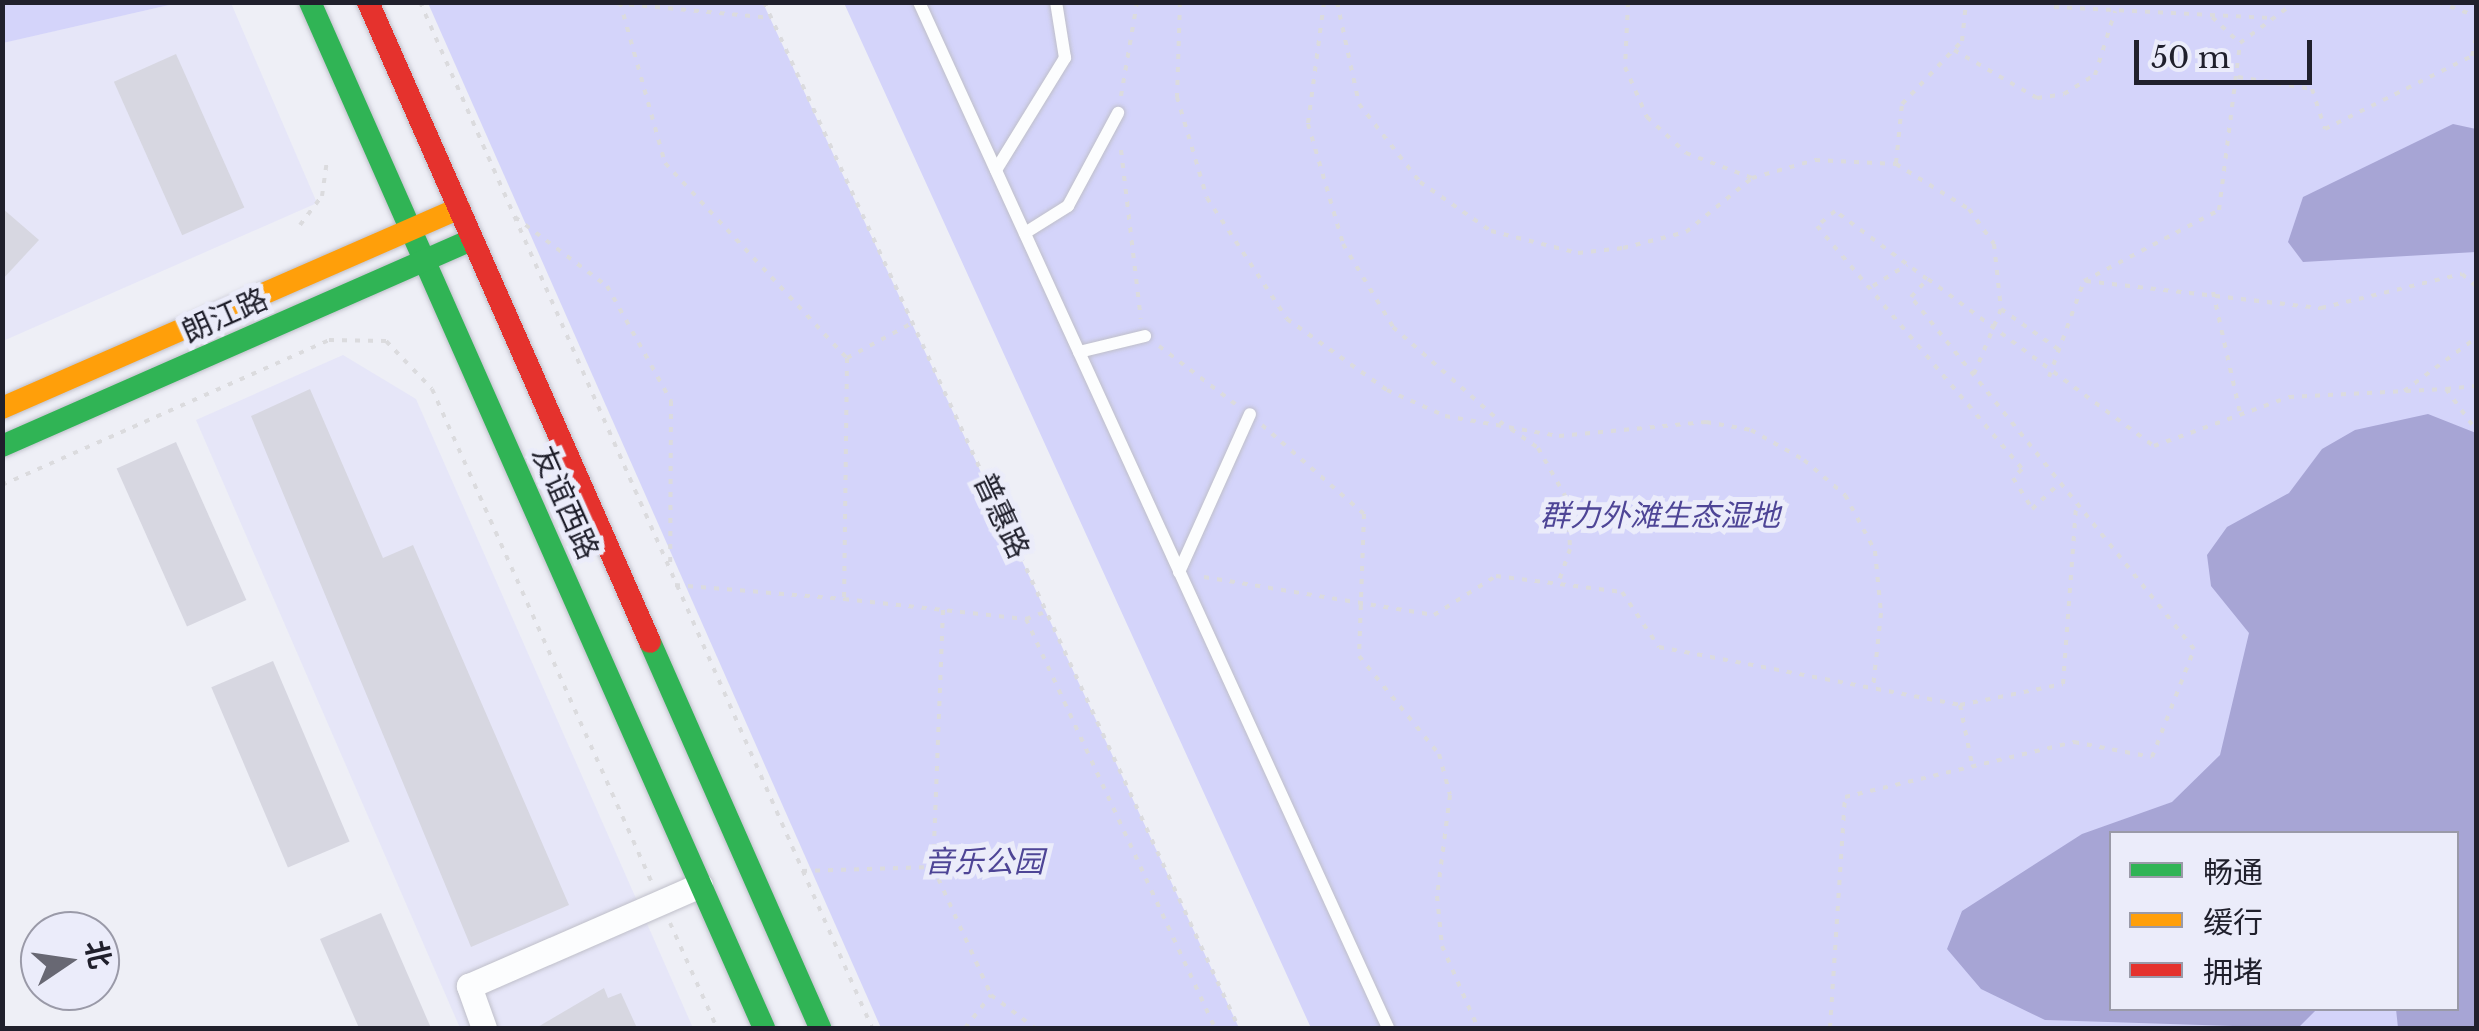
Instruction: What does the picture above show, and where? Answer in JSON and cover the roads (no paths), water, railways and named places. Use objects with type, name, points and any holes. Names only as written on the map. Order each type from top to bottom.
[{"type":"main road","name":"友谊西路","points":[[310,2],[764,1028]]},
{"type":"main road","name":"友谊西路","points":[[368,2],[820,1028]]},
{"type":"main road","name":"朗江路","points":[[2,408],[459,208]]},
{"type":"main road","name":"朗江路","points":[[2,446],[472,240]]},
{"type":"street","points":[[484,1028],[469,986],[700,885]]},
{"type":"lane","points":[[920,2],[1388,1028]]},
{"type":"lane","points":[[996,170],[1066,58],[1056,2]]},
{"type":"lane","points":[[1025,234],[1068,206],[1118,113]]},
{"type":"lane","points":[[1079,352],[1145,336]]},
{"type":"lane","points":[[1179,572],[1250,414]]},
{"type":"park label","name":"群力外滩生态湿地","points":[[1660,516]]},
{"type":"park label","name":"音乐公园","points":[[984,862]]}]
